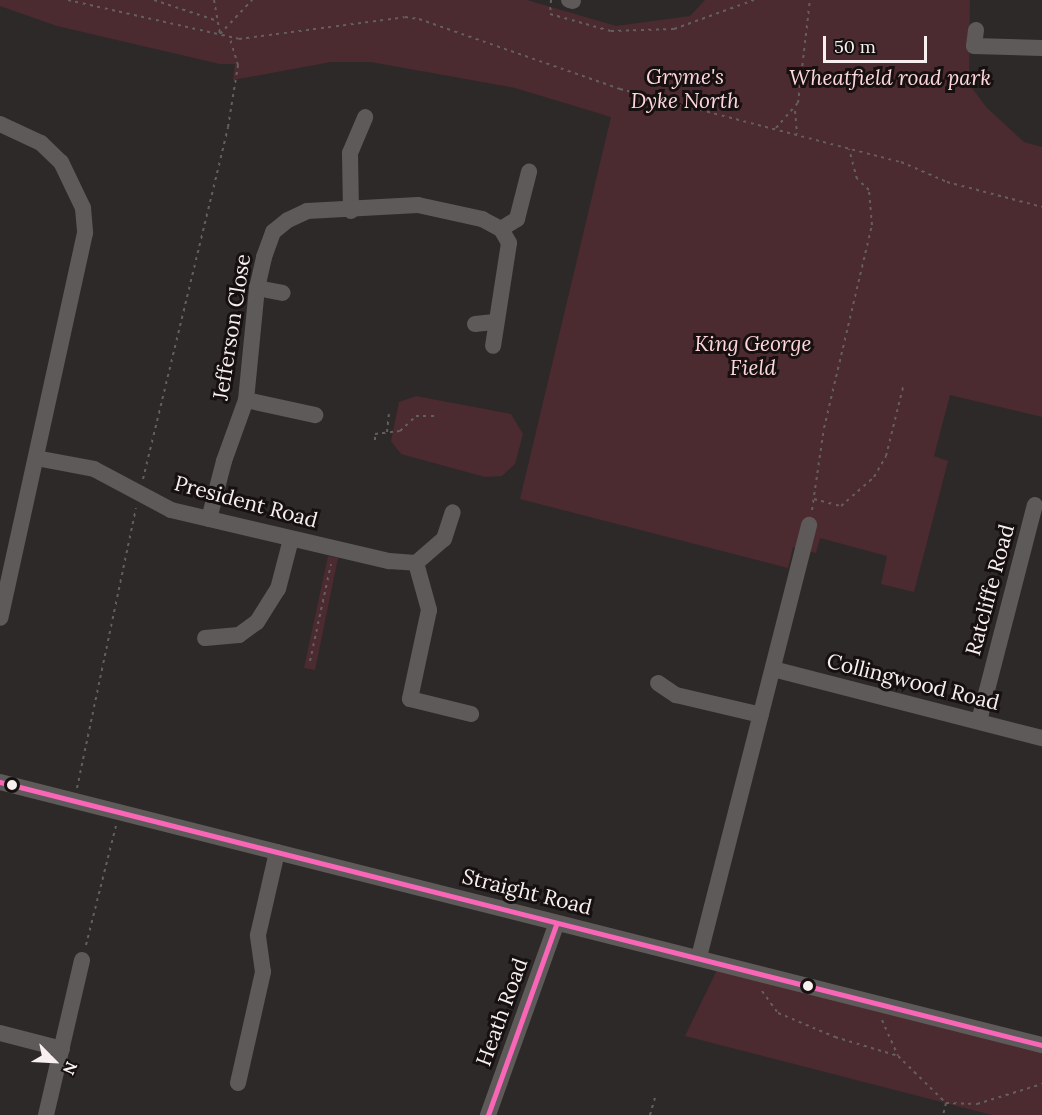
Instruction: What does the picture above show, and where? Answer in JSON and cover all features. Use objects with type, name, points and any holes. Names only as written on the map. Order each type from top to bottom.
[{"type":"street","points":[[975,38],[1042,48]]},
{"type":"street","points":[[351,211],[350,153],[365,117]]},
{"type":"street","points":[[0,124],[41,143],[54,156],[74,184],[83,208],[85,233],[0,618]]},
{"type":"street","points":[[493,345],[509,243],[501,229],[517,219],[529,172]]},
{"type":"street","name":"Jefferson Close","points":[[209,519],[224,461],[246,400],[257,288],[273,232],[307,211],[351,211],[418,205],[482,219],[501,229]]},
{"type":"street","points":[[257,288],[283,293]]},
{"type":"street","points":[[475,324],[495,322]]},
{"type":"street","points":[[246,400],[315,415]]},
{"type":"street","name":"President Road","points":[[36,458],[94,469],[140,490],[171,510],[334,549],[416,563]]},
{"type":"street","name":"Ratcliffe Road","points":[[979,722],[1035,505]]},
{"type":"street","points":[[453,512],[444,539],[416,563],[429,610],[410,699],[471,714]]},
{"type":"street","points":[[699,957],[809,525]]},
{"type":"street","points":[[205,638],[239,635],[257,622],[278,589],[291,539]]},
{"type":"street","name":"Collingwood Road","points":[[773,669],[1042,738]]},
{"type":"street","points":[[658,683],[675,695],[761,715]]},
{"type":"street","name":"Straight Road","points":[[0,782],[556,925],[699,957],[1042,1045]]},
{"type":"street","points":[[238,1083],[263,972],[258,935],[277,852]]},
{"type":"street","name":"Heath Road","points":[[488,1115],[556,925]]},
{"type":"street","points":[[46,1115],[82,960]]},
{"type":"street","points":[[0,1033],[62,1049]]},
{"type":"path","points":[[68,0],[230,38],[405,17],[419,19],[620,89],[901,162],[947,182],[1042,207]]},
{"type":"path","points":[[154,0],[218,21]]},
{"type":"path","points":[[214,0],[220,34]]},
{"type":"path","points":[[220,34],[252,0]]},
{"type":"path","points":[[551,0],[550,14],[611,31],[674,29],[754,0]]},
{"type":"path","points":[[796,134],[795,111],[810,0]]},
{"type":"path","points":[[75,800],[140,490],[228,127],[238,65],[230,38]]},
{"type":"path","points":[[776,128],[795,111]]},
{"type":"path","points":[[809,525],[824,428],[872,225],[869,190],[857,179],[849,149]]},
{"type":"path","points":[[813,499],[841,506],[874,477],[886,456],[903,383]]},
{"type":"path","points":[[387,432],[389,414]]},
{"type":"path","points":[[375,440],[375,434],[398,431],[416,416],[438,416]]},
{"type":"path","points":[[310,661],[334,549]]},
{"type":"path","points":[[82,960],[119,813]]},
{"type":"path","points":[[760,987],[778,1013],[835,1037],[898,1056]]},
{"type":"path","points":[[873,1001],[898,1056],[946,1103],[977,1104],[1042,1084]]},
{"type":"path","points":[[650,1115],[656,1094]]},
{"type":"path","points":[[943,1115],[946,1103]]},
{"type":"green space","name":"King George Field","points":[[0,0],[527,0],[616,26],[690,16],[705,0],[970,0],[969,84],[987,108],[1024,142],[1042,147],[1042,417],[950,395],[934,456],[948,461],[914,592],[881,584],[887,556],[820,538],[816,553],[793,547],[788,568],[520,499],[611,117],[515,88],[371,62],[331,62],[233,80],[235,64],[220,64],[57,26],[0,6]]},
{"type":"green space","points":[[416,396],[511,414],[523,434],[515,464],[502,476],[485,477],[401,454],[391,441],[399,402]]},
{"type":"green space","points":[[328,556],[338,558],[315,670],[304,668]]},
{"type":"green space","points":[[717,970],[1042,1052],[1042,1115],[992,1115],[685,1036]]},
{"type":"transit line","points":[[0,782],[1042,1045]]},
{"type":"transit line","points":[[488,1115],[556,925]]},
{"type":"park label","name":"Wheatfield road park","points":[[890,78]]},
{"type":"park label","name":"Gryme's Dyke North","points":[[685,89]]}]
